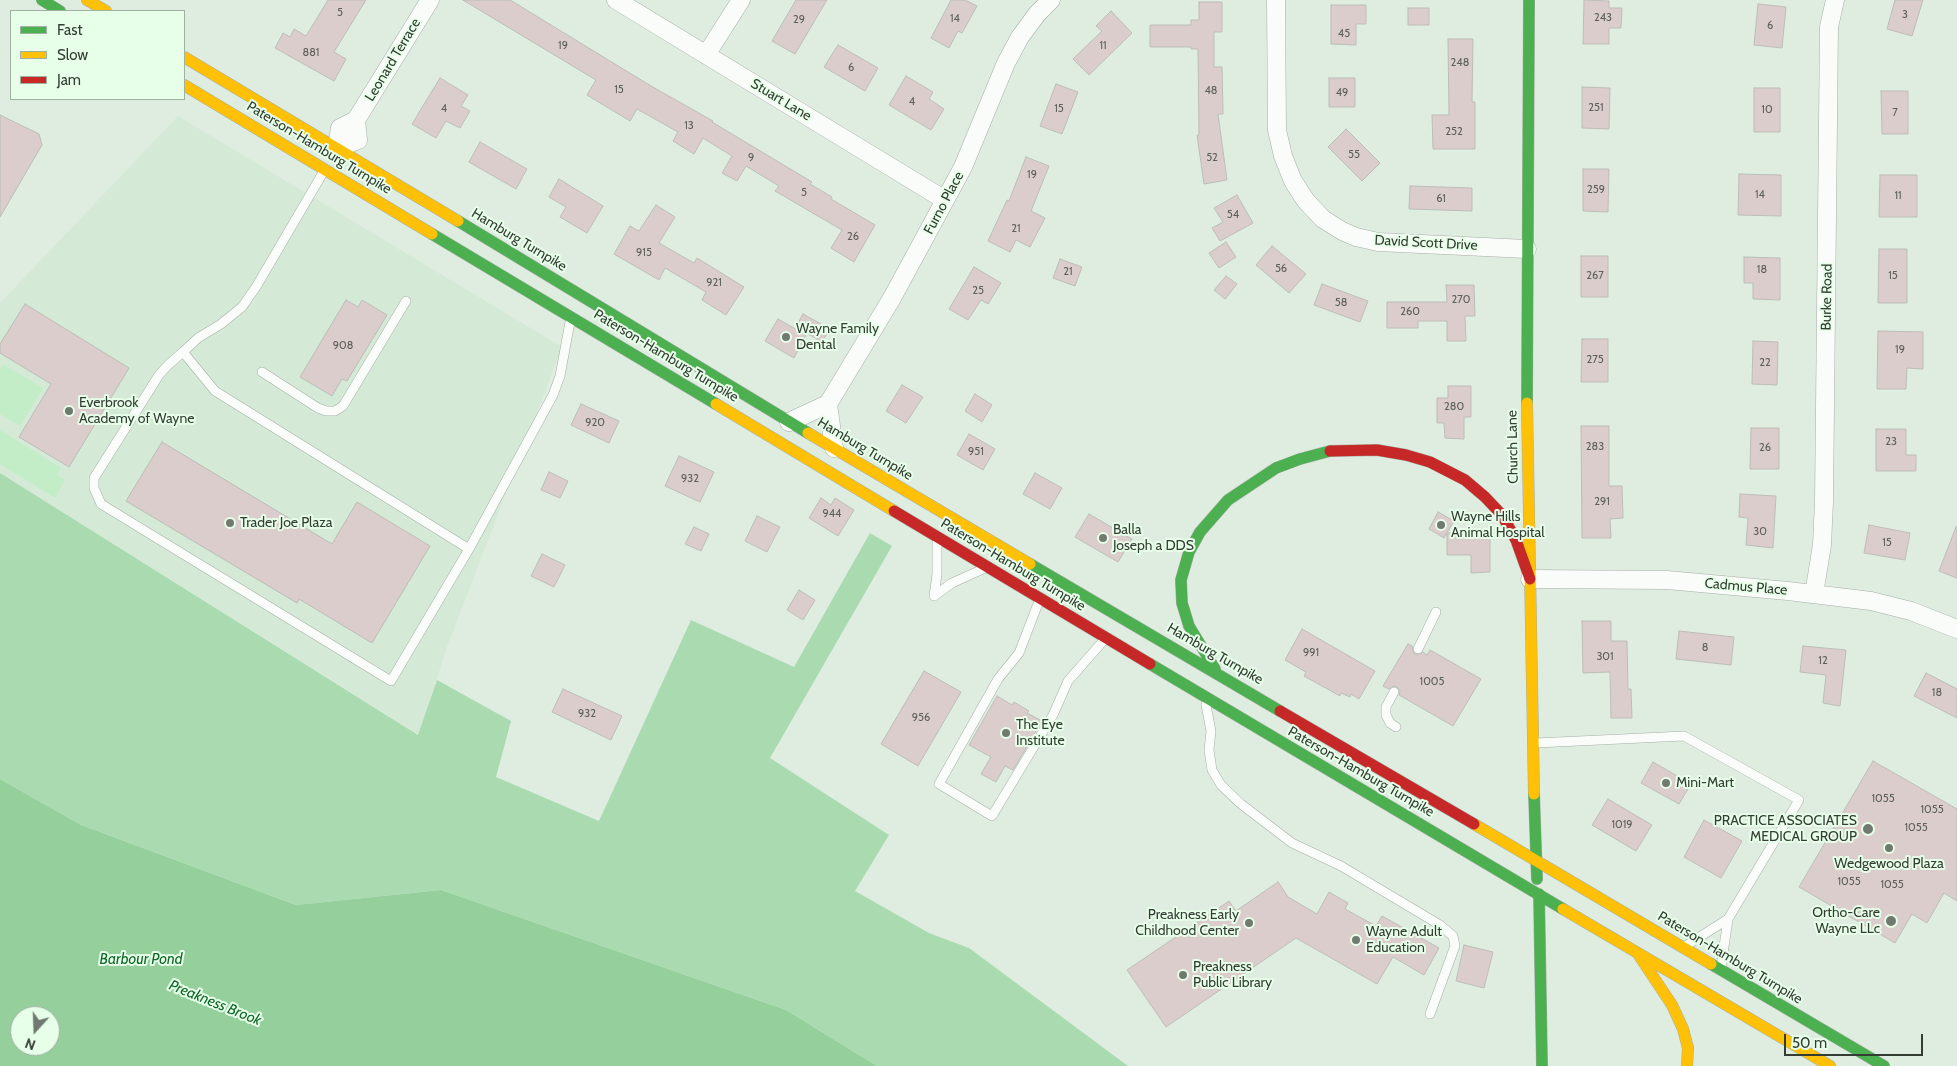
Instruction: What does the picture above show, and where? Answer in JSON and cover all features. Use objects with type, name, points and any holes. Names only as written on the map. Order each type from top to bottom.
[{"type":"main road","points":[[42,0],[58,10]]},
{"type":"main road","points":[[87,0],[104,10]]},
{"type":"main road","name":"Church Lane","points":[[1529,0],[1527,401],[1533,743],[1536,860],[1539,894],[1542,1066]]},
{"type":"main road","name":"Hamburg Turnpike","points":[[185,58],[331,159],[834,448],[1536,860]]},
{"type":"main road","name":"Paterson-Hamburg Turnpike","points":[[185,86],[331,159],[572,317],[986,567],[1830,1066]]},
{"type":"main road","points":[[1217,672],[1189,626],[1182,603],[1181,580],[1189,552],[1200,532],[1228,500],[1276,468],[1300,459],[1331,451],[1377,450],[1406,455],[1430,462],[1453,473],[1465,480],[1485,497],[1502,515],[1516,540],[1530,579]]},
{"type":"main road","name":"Paterson-Hamburg Turnpike","points":[[1536,860],[1884,1066]]},
{"type":"main road","points":[[1636,951],[1672,1006],[1683,1029],[1688,1048],[1687,1066]]},
{"type":"street","name":"Leonard Terrace","points":[[331,159],[358,140],[356,120],[430,0]]},
{"type":"street","name":"Stuart Lane","points":[[616,0],[945,200]]},
{"type":"street","points":[[706,55],[742,0]]},
{"type":"street","name":"Furno Place","points":[[828,404],[892,298],[963,166],[1006,63],[1020,37],[1037,14],[1051,0]]},
{"type":"street","name":"David Scott Drive","points":[[1276,0],[1277,130],[1283,156],[1293,181],[1306,201],[1322,218],[1342,231],[1356,237],[1378,242],[1527,248]]},
{"type":"street","name":"Burke Road","points":[[1814,594],[1822,545],[1824,502],[1830,27],[1835,0]]},
{"type":"street","points":[[789,422],[828,404],[834,448]]},
{"type":"street","name":"Cadmus Place","points":[[1530,579],[1667,580],[1814,594],[1871,601],[1911,611],[1957,629]]},
{"type":"lane","points":[[331,159],[256,287],[242,307],[221,324],[198,338],[158,375],[94,478],[94,488],[101,504],[391,681],[470,550],[553,395],[560,376],[572,317]]},
{"type":"lane","points":[[262,372],[318,408],[326,411],[335,411],[342,406],[406,301]]},
{"type":"lane","points":[[183,352],[214,391],[470,550]]},
{"type":"lane","points":[[936,537],[938,574],[934,596],[952,584],[986,567]]},
{"type":"lane","points":[[1040,598],[1020,653],[998,679],[939,784],[992,816],[1053,715],[1068,681],[1106,637]]},
{"type":"lane","points":[[1418,650],[1436,612]]},
{"type":"lane","points":[[1394,692],[1386,707],[1386,715],[1396,727]]},
{"type":"lane","points":[[1203,696],[1210,723],[1209,750],[1212,770],[1221,786],[1241,804],[1292,843],[1341,866],[1440,924],[1454,936],[1455,946],[1430,1014]]},
{"type":"lane","points":[[1533,743],[1684,736],[1799,800],[1728,919],[1721,970]]},
{"type":"lane","points":[[1683,948],[1728,919]]},
{"type":"shaded area","points":[[178,116],[562,347],[447,647],[419,735],[0,473],[0,303]]},
{"type":"shaded area","points":[[3,364],[43,388],[20,426],[0,414],[0,369]]},
{"type":"shaded area","points":[[0,430],[61,468],[57,475],[65,480],[55,498],[0,464]]},
{"type":"shaded area","points":[[0,473],[418,735],[437,680],[511,721],[496,777],[599,821],[691,620],[794,667],[870,533],[892,546],[770,758],[889,835],[855,891],[929,933],[969,948],[1128,1066],[877,1066],[786,1010],[441,890],[296,905],[81,825],[0,779]]},
{"type":"water","name":"Barbour Pond","points":[[0,779],[81,825],[296,905],[441,890],[786,1010],[877,1066],[0,1066]]},
{"type":"building","points":[[328,0],[366,0],[334,52],[346,59],[334,81],[275,48],[283,33],[290,37],[294,29],[306,36]]},
{"type":"building","points":[[463,0],[510,0],[812,182],[810,184],[832,197],[831,199],[875,225],[854,262],[831,248],[842,230],[775,191],[779,186],[746,166],[737,181],[722,173],[732,156],[703,138],[694,154],[673,141],[678,132],[637,109],[630,121],[587,95],[596,80]]},
{"type":"building","points":[[796,0],[827,0],[795,54],[772,41]]},
{"type":"building","points":[[951,0],[965,0],[977,6],[962,33],[958,31],[949,48],[931,38]]},
{"type":"building","points":[[1584,0],[1609,1],[1609,8],[1622,8],[1621,28],[1609,28],[1609,44],[1583,44]]},
{"type":"building","points":[[1895,0],[1923,0],[1912,36],[1887,29]]},
{"type":"building","points":[[1199,2],[1222,2],[1222,32],[1214,32],[1214,67],[1222,67],[1223,114],[1218,114],[1227,180],[1204,184],[1197,135],[1199,135],[1198,49],[1191,49],[1191,47],[1150,47],[1150,25],[1191,25],[1191,20],[1199,20]]},
{"type":"building","points":[[1758,4],[1786,7],[1782,48],[1754,45]]},
{"type":"building","points":[[1331,5],[1366,5],[1366,24],[1356,24],[1356,45],[1331,44]]},
{"type":"building","points":[[1408,8],[1429,8],[1429,25],[1408,25]]},
{"type":"building","points":[[1111,11],[1132,33],[1089,75],[1073,59],[1102,31],[1096,26]]},
{"type":"building","points":[[1448,39],[1473,39],[1472,102],[1475,102],[1475,149],[1433,149],[1432,115],[1449,115]]},
{"type":"building","points":[[838,45],[878,68],[865,91],[824,67]]},
{"type":"building","points":[[906,76],[933,92],[929,99],[944,109],[931,130],[889,105]]},
{"type":"building","points":[[440,78],[468,95],[461,106],[470,111],[460,128],[446,121],[436,138],[412,124]]},
{"type":"building","points":[[1329,78],[1355,78],[1355,107],[1329,107]]},
{"type":"building","points":[[1056,84],[1078,92],[1062,134],[1040,126]]},
{"type":"building","points":[[1582,87],[1610,88],[1609,129],[1582,128]]},
{"type":"building","points":[[1754,88],[1780,88],[1780,132],[1754,132]]},
{"type":"building","points":[[1881,91],[1908,91],[1908,134],[1882,134]]},
{"type":"building","points":[[0,115],[39,134],[42,145],[0,217]]},
{"type":"building","points":[[1346,129],[1380,163],[1362,181],[1328,147]]},
{"type":"building","points":[[480,142],[527,169],[516,189],[469,162]]},
{"type":"building","points":[[1026,157],[1049,166],[1031,211],[1045,218],[1030,247],[1016,240],[1010,252],[988,241],[1007,200],[1009,201]]},
{"type":"building","points":[[1583,169],[1609,169],[1608,212],[1583,211]]},
{"type":"building","points":[[1739,174],[1781,175],[1781,216],[1738,215]]},
{"type":"building","points":[[1880,175],[1917,175],[1917,217],[1879,217]]},
{"type":"building","points":[[559,179],[603,206],[587,233],[560,217],[566,207],[549,197]]},
{"type":"building","points":[[1410,186],[1472,188],[1472,211],[1409,209]]},
{"type":"building","points":[[1237,195],[1253,223],[1220,241],[1212,228],[1223,222],[1214,208]]},
{"type":"building","points":[[656,205],[675,217],[659,243],[694,263],[697,258],[744,287],[726,315],[702,300],[706,292],[665,268],[659,280],[614,254],[630,226],[639,231]]},
{"type":"building","points":[[1226,242],[1236,257],[1219,268],[1209,253]]},
{"type":"building","points":[[1272,246],[1306,274],[1289,293],[1256,265]]},
{"type":"building","points":[[1879,249],[1907,249],[1907,303],[1878,303]]},
{"type":"building","points":[[1581,256],[1608,256],[1608,297],[1581,297]]},
{"type":"building","points":[[1744,257],[1780,258],[1780,300],[1753,299],[1753,283],[1744,283]]},
{"type":"building","points":[[1060,259],[1082,267],[1075,286],[1053,278]]},
{"type":"building","points":[[974,267],[1001,283],[988,304],[981,300],[968,320],[949,309]]},
{"type":"building","points":[[1226,276],[1237,284],[1225,299],[1214,290]]},
{"type":"building","points":[[1322,284],[1368,301],[1360,322],[1314,305]]},
{"type":"building","points":[[1446,285],[1474,285],[1475,316],[1465,316],[1466,341],[1447,341],[1447,321],[1418,321],[1418,328],[1387,328],[1387,302],[1447,302]]},
{"type":"building","points":[[346,300],[358,307],[362,300],[387,315],[347,381],[342,379],[332,396],[300,377]]},
{"type":"building","name":"Everbrook Academy of Wayne","points":[[25,304],[129,368],[69,467],[19,437],[51,384],[0,353],[0,344]]},
{"type":"building","points":[[803,314],[830,329],[822,342],[796,327]]},
{"type":"building","name":"Wayne Family Dental","points":[[778,319],[806,335],[794,358],[765,341]]},
{"type":"building","points":[[1878,331],[1923,332],[1923,369],[1907,368],[1906,389],[1877,389]]},
{"type":"building","points":[[1582,339],[1608,339],[1608,382],[1581,382]]},
{"type":"building","points":[[1753,341],[1778,342],[1777,385],[1752,384]]},
{"type":"building","points":[[902,385],[923,397],[906,423],[886,411]]},
{"type":"building","points":[[1448,386],[1471,386],[1471,417],[1464,417],[1464,439],[1445,438],[1444,423],[1437,423],[1437,398],[1448,398]]},
{"type":"building","points":[[975,394],[992,405],[982,422],[965,411]]},
{"type":"building","points":[[581,404],[619,421],[609,443],[571,425]]},
{"type":"building","points":[[1581,426],[1609,426],[1609,486],[1622,486],[1623,518],[1610,519],[1611,538],[1582,538]]},
{"type":"building","points":[[1751,428],[1779,428],[1779,469],[1750,469]]},
{"type":"building","points":[[1876,429],[1906,429],[1906,455],[1916,455],[1916,471],[1876,471]]},
{"type":"building","points":[[969,434],[995,449],[983,470],[957,455]]},
{"type":"building","name":"Trader Joe Plaza","points":[[162,442],[332,544],[357,502],[430,546],[372,643],[299,599],[297,603],[126,501]]},
{"type":"building","points":[[679,456],[714,472],[700,502],[665,486]]},
{"type":"building","points":[[549,472],[568,481],[560,498],[541,490]]},
{"type":"building","points":[[1035,473],[1062,488],[1050,509],[1023,494]]},
{"type":"building","points":[[1740,494],[1776,496],[1773,548],[1746,545],[1748,518],[1739,517]]},
{"type":"building","points":[[821,498],[831,505],[835,498],[854,510],[838,536],[809,518]]},
{"type":"building","name":"Wayne Hills Animal Hospital","points":[[1438,512],[1454,521],[1444,538],[1429,529]]},
{"type":"building","name":"Balla Joseph a DDS","points":[[1089,514],[1132,539],[1118,562],[1075,537]]},
{"type":"building","points":[[757,516],[780,527],[767,552],[745,541]]},
{"type":"building","points":[[1869,525],[1910,533],[1905,560],[1864,553]]},
{"type":"building","points":[[694,527],[709,534],[701,551],[685,544]]},
{"type":"building","points":[[1957,527],[1957,578],[1939,571]]},
{"type":"building","points":[[1490,532],[1490,572],[1471,573],[1471,555],[1447,555],[1447,533]]},
{"type":"building","points":[[542,554],[565,565],[554,587],[531,576]]},
{"type":"building","points":[[799,590],[815,600],[803,620],[787,610]]},
{"type":"building","points":[[1582,621],[1611,621],[1611,641],[1627,641],[1628,689],[1631,689],[1632,718],[1611,718],[1610,672],[1583,673]]},
{"type":"building","points":[[1302,629],[1375,671],[1359,699],[1351,694],[1350,697],[1341,693],[1340,696],[1304,676],[1306,672],[1285,660]]},
{"type":"building","points":[[1679,631],[1734,637],[1731,665],[1676,659]]},
{"type":"building","points":[[1408,644],[1412,646],[1413,652],[1416,655],[1423,652],[1427,655],[1430,650],[1481,679],[1453,726],[1399,695],[1400,691],[1397,687],[1393,686],[1389,689],[1383,686]]},
{"type":"building","points":[[1803,646],[1846,650],[1840,706],[1823,703],[1826,675],[1800,672]]},
{"type":"building","points":[[924,671],[961,692],[918,766],[881,744]]},
{"type":"building","points":[[1926,673],[1957,689],[1957,718],[1914,696]]},
{"type":"building","points":[[563,689],[622,716],[611,740],[552,712]]},
{"type":"building","name":"The Eye Institute","points":[[997,696],[1012,705],[1014,702],[1029,711],[1027,713],[1042,721],[1013,770],[1005,766],[996,782],[981,774],[991,757],[969,745]]},
{"type":"building","name":"Wedgewood Plaza","points":[[1873,761],[1957,809],[1957,901],[1944,893],[1927,923],[1912,914],[1895,943],[1799,887]]},
{"type":"building","name":"Mini-Mart","points":[[1653,762],[1691,784],[1679,804],[1641,783]]},
{"type":"building","points":[[1608,799],[1652,825],[1636,851],[1592,825]]},
{"type":"building","points":[[1704,820],[1742,841],[1721,878],[1684,857]]},
{"type":"building","points":[[1278,882],[1288,897],[1317,914],[1329,892],[1348,903],[1345,909],[1376,926],[1382,916],[1439,948],[1424,975],[1393,957],[1377,984],[1296,938],[1166,1027],[1127,970],[1229,901],[1236,911]]},
{"type":"building","points":[[1464,945],[1493,952],[1484,988],[1456,981]]},
{"type":"traffic: fast","points":[[42,0],[58,10]]},
{"type":"traffic: fast","points":[[1527,403],[1529,0]]},
{"type":"traffic: fast","points":[[458,221],[808,433]]},
{"type":"traffic: fast","points":[[432,234],[716,404]]},
{"type":"traffic: fast","points":[[1215,669],[1189,626],[1182,603],[1181,580],[1189,552],[1200,532],[1228,500],[1276,468],[1330,451]]},
{"type":"traffic: fast","points":[[1030,564],[1280,711]]},
{"type":"traffic: fast","points":[[1150,664],[1563,909]]},
{"type":"traffic: fast","points":[[1534,794],[1537,879]]},
{"type":"traffic: fast","points":[[1539,894],[1542,1066]]},
{"type":"traffic: fast","points":[[1711,964],[1884,1066]]},
{"type":"traffic: slow","points":[[87,0],[104,10]]},
{"type":"traffic: slow","points":[[185,58],[458,221]]},
{"type":"traffic: slow","points":[[185,86],[432,234]]},
{"type":"traffic: slow","points":[[1527,403],[1534,794]]},
{"type":"traffic: slow","points":[[716,404],[894,511]]},
{"type":"traffic: slow","points":[[808,433],[1030,564]]},
{"type":"traffic: slow","points":[[1474,824],[1711,964]]},
{"type":"traffic: slow","points":[[1563,909],[1830,1066]]},
{"type":"traffic: slow","points":[[1640,957],[1672,1005],[1683,1029],[1688,1048],[1687,1066]]},
{"type":"traffic: jam","points":[[1330,451],[1377,450],[1406,455],[1430,462],[1465,480],[1502,515],[1516,540],[1530,579]]},
{"type":"traffic: jam","points":[[894,511],[1150,664]]},
{"type":"traffic: jam","points":[[1280,711],[1474,824]]},
{"type":"place","name":"Wayne Family Dental","points":[[786,337]]},
{"type":"place","name":"Everbrook Academy of Wayne","points":[[69,411]]},
{"type":"place","name":"Trader Joe Plaza","points":[[230,523]]},
{"type":"place","name":"Wayne Hills Animal Hospital","points":[[1441,525]]},
{"type":"place","name":"Balla Joseph a DDS","points":[[1103,538]]},
{"type":"place","name":"The Eye Institute","points":[[1006,733]]},
{"type":"place","name":"Mini-Mart","points":[[1666,783]]},
{"type":"place","name":"PRACTICE ASSOCIATES MEDICAL GROUP","points":[[1868,829]]},
{"type":"place","name":"Wedgewood Plaza","points":[[1889,848]]},
{"type":"place","name":"Ortho-Care Wayne LLc","points":[[1891,921]]},
{"type":"place","name":"Preakness Early Childhood Center","points":[[1249,923]]},
{"type":"place","name":"Wayne Adult Education","points":[[1356,940]]},
{"type":"place","name":"Preakness Public Library","points":[[1183,975]]},
{"type":"water label","name":"Preakness Brook","points":[[215,1003]]}]
